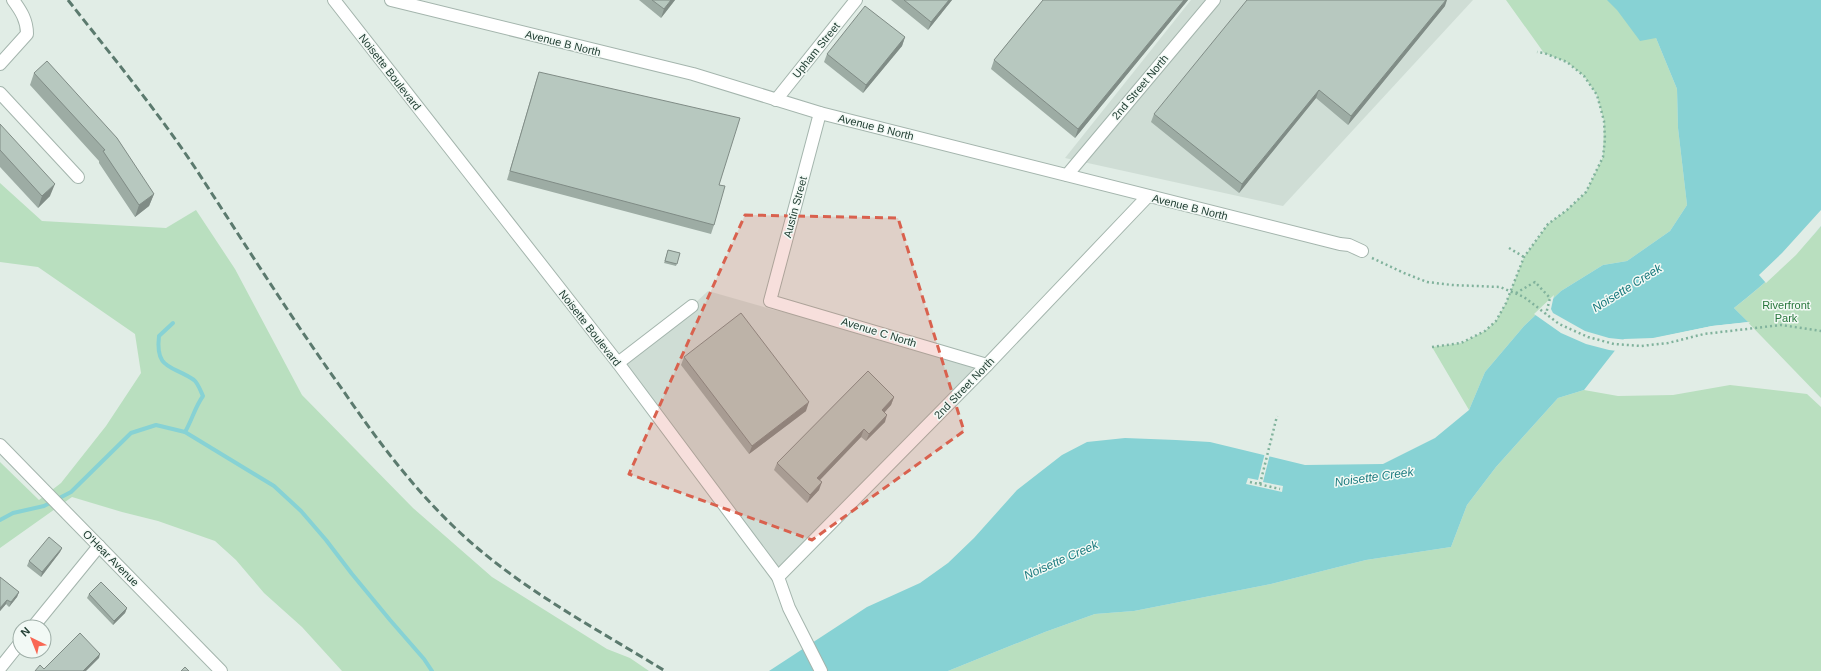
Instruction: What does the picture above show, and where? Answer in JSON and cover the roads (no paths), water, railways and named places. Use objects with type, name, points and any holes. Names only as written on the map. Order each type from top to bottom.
[{"type":"street","points":[[0,64],[28,34],[27,25],[21,10],[13,0]]},
{"type":"street","name":"Noisette Boulevard","points":[[334,0],[618,363],[778,576],[789,608],[821,671]]},
{"type":"street","name":"Avenue B North","points":[[392,0],[693,74],[820,113],[1340,244],[1349,244],[1362,251]]},
{"type":"street","name":"Upham Street","points":[[776,100],[856,0]]},
{"type":"street","name":"2nd Street North","points":[[1067,175],[1214,0]]},
{"type":"street","points":[[0,93],[78,177]]},
{"type":"street","name":"Austin Street","points":[[770,301],[820,113]]},
{"type":"street","name":"2nd Street North","points":[[778,576],[986,365],[1148,196]]},
{"type":"street","name":"Avenue C North","points":[[770,301],[986,365]]},
{"type":"street","points":[[618,363],[692,306]]},
{"type":"street","name":"O'Hear Avenue","points":[[0,445],[221,671]]},
{"type":"street","points":[[40,619],[99,546]]},
{"type":"street","points":[[0,668],[12,653]]},
{"type":"water","name":"Noisette Creek","points":[[1607,0],[1821,0],[1821,226],[1780,269],[1734,308],[1748,322],[1712,326],[1653,338],[1624,339],[1584,390],[1558,398],[1496,467],[1467,505],[1451,547],[1366,560],[1271,584],[1134,611],[1095,614],[1045,632],[948,671],[769,671],[867,607],[920,583],[948,563],[974,538],[1017,490],[1062,455],[1087,442],[1125,438],[1210,442],[1305,465],[1383,464],[1435,438],[1469,410],[1485,372],[1524,326],[1561,291],[1603,265],[1627,261],[1670,231],[1687,205],[1678,128],[1677,89],[1656,38],[1640,41],[1617,10]]},
{"type":"waterway","points":[[173,323],[159,336],[158,347],[160,355],[167,365],[194,380],[203,396],[185,432]]},
{"type":"waterway","points":[[0,520],[13,513],[44,506],[71,492],[131,433],[156,425],[185,432],[274,486],[301,511],[390,620],[424,659],[432,671]]},
{"type":"railway","points":[[68,0],[173,136],[324,364],[380,442],[421,492],[451,524],[500,566],[554,604],[665,671]]},
{"type":"park label","name":"Riverfront Park","points":[[1786,311]]}]
